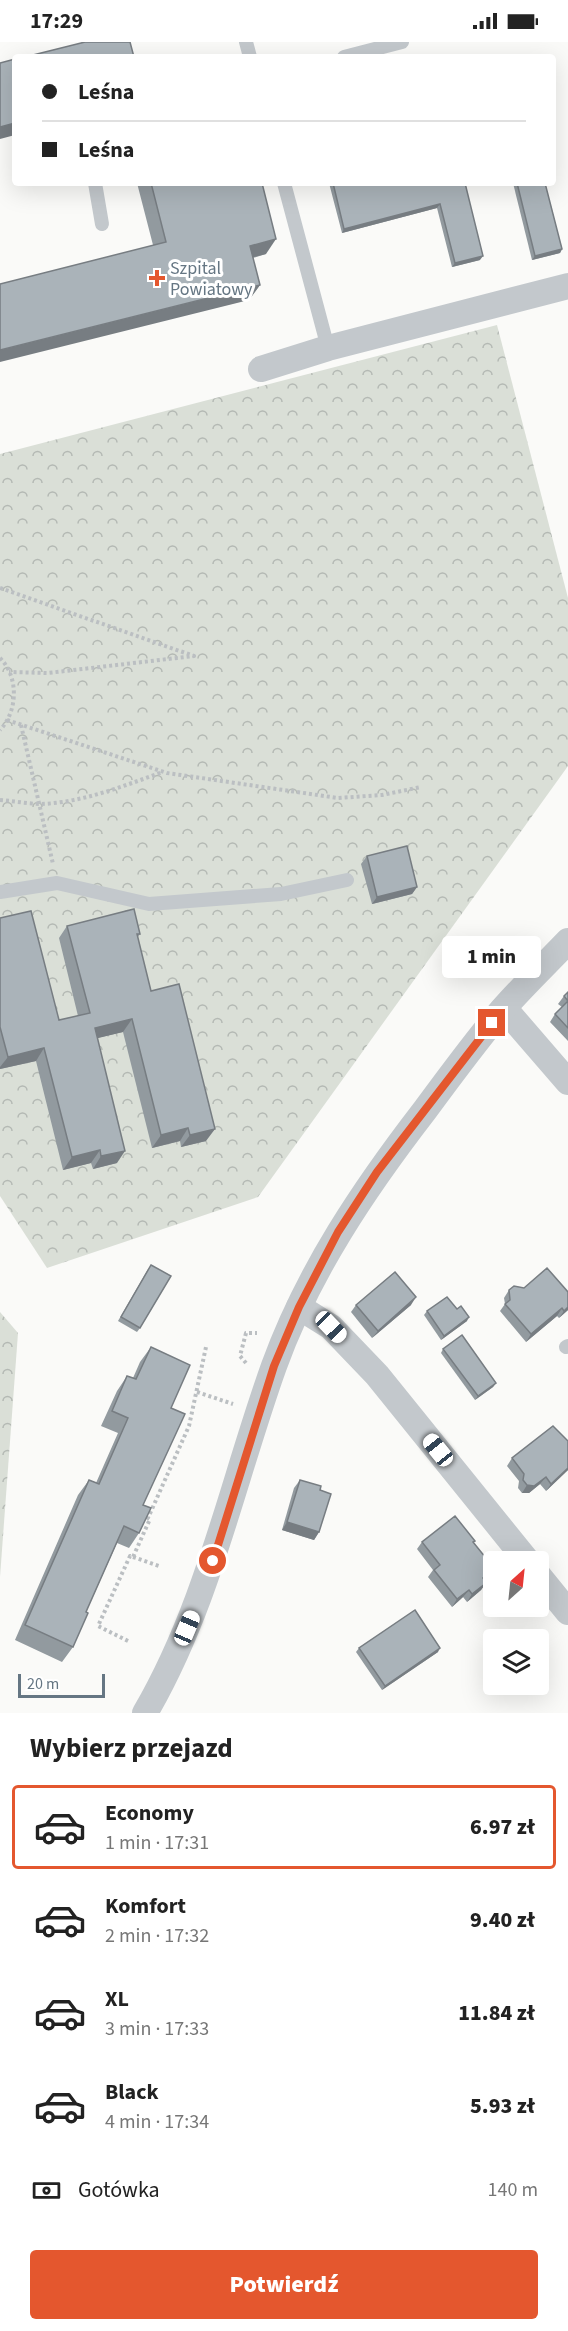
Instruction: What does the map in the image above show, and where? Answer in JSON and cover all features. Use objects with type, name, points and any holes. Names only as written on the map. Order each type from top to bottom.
[{"type":"street","points":[[261,369],[328,348],[568,286]]},
{"type":"street","points":[[145,1713],[165,1680],[202,1591],[274,1366],[299,1307],[338,1232],[377,1172],[504,1008],[568,941]]},
{"type":"street","points":[[504,1008],[568,1082]]},
{"type":"street","points":[[299,1307],[331,1327],[378,1375],[519,1551]]},
{"type":"street","points":[[549,1589],[568,1612]]},
{"type":"lane","points":[[356,54],[402,42]]},
{"type":"lane","points":[[96,186],[102,224]]},
{"type":"lane","points":[[285,186],[328,348]]},
{"type":"lane","points":[[0,892],[57,883],[149,904],[281,894],[347,880]]},
{"type":"path","points":[[0,588],[194,656],[48,673],[9,672]]},
{"type":"path","points":[[0,658],[9,672],[15,692],[12,709],[0,730]]},
{"type":"path","points":[[7,720],[164,772],[338,798],[382,795],[420,787]]},
{"type":"path","points":[[21,725],[57,883]]},
{"type":"path","points":[[0,800],[40,804],[68,801],[108,791],[164,772]]},
{"type":"path","points":[[133,1557],[189,1426],[206,1347]]},
{"type":"path","points":[[197,1392],[240,1406]]},
{"type":"path","points":[[128,1641],[98,1626],[130,1556],[159,1566]]},
{"type":"green space","points":[[497,325],[568,598],[568,766],[258,1197],[47,1268],[0,1196],[0,454]]},
{"type":"green space","points":[[0,1312],[18,1333],[0,1577]]},
{"type":"building","points":[[85,42],[130,42],[133,54],[37,54]]},
{"type":"building","points":[[12,60],[12,124],[0,127],[0,63]]},
{"type":"building","name":"Szpital Powiatowy","points":[[152,186],[263,186],[276,239],[250,246],[260,285],[0,350],[0,284],[166,242]]},
{"type":"building","points":[[334,186],[466,186],[483,256],[455,263],[440,204],[344,229]]},
{"type":"building","points":[[518,186],[546,186],[562,249],[535,256]]},
{"type":"building","points":[[407,846],[417,887],[377,897],[367,856]]},
{"type":"building","points":[[134,909],[140,934],[137,934],[151,991],[179,984],[215,1129],[190,1135],[188,1128],[161,1135],[132,1019],[95,1028],[125,1151],[101,1156],[100,1150],[72,1157],[44,1048],[8,1057],[0,1027],[0,918],[31,911],[59,1020],[90,1013],[67,926]]},
{"type":"building","points":[[568,1001],[568,1028],[555,1014]]},
{"type":"building","points":[[151,1265],[171,1276],[140,1328],[121,1317]]},
{"type":"building","points":[[547,1268],[568,1292],[568,1307],[564,1311],[562,1308],[531,1334],[505,1304],[510,1300],[509,1290],[514,1286],[524,1288]]},
{"type":"building","points":[[395,1272],[416,1297],[378,1331],[356,1305]]},
{"type":"building","points":[[447,1297],[457,1309],[461,1306],[469,1317],[444,1336],[427,1311]]},
{"type":"building","points":[[462,1335],[496,1383],[478,1396],[443,1349]]},
{"type":"building","points":[[151,1347],[190,1365],[171,1408],[185,1414],[143,1505],[151,1508],[139,1533],[124,1526],[73,1647],[25,1625],[89,1480],[99,1484],[128,1418],[112,1411],[127,1376],[136,1379]]},
{"type":"building","points":[[553,1426],[568,1441],[568,1468],[551,1484],[546,1477],[534,1486],[527,1485],[523,1480],[524,1474],[512,1458]]},
{"type":"building","points":[[300,1480],[321,1486],[320,1490],[331,1494],[319,1532],[287,1522]]},
{"type":"building","points":[[455,1516],[483,1554],[483,1585],[472,1594],[469,1590],[457,1599],[434,1570],[440,1565],[422,1542]]},
{"type":"building","points":[[415,1610],[440,1648],[385,1686],[359,1648]]},
{"type":"place","name":"Szpital Powiatowy","points":[[157,278]]},
{"type":"route","points":[[213,1561],[274,1366],[299,1307],[338,1232],[377,1172],[492,1023]]}]
